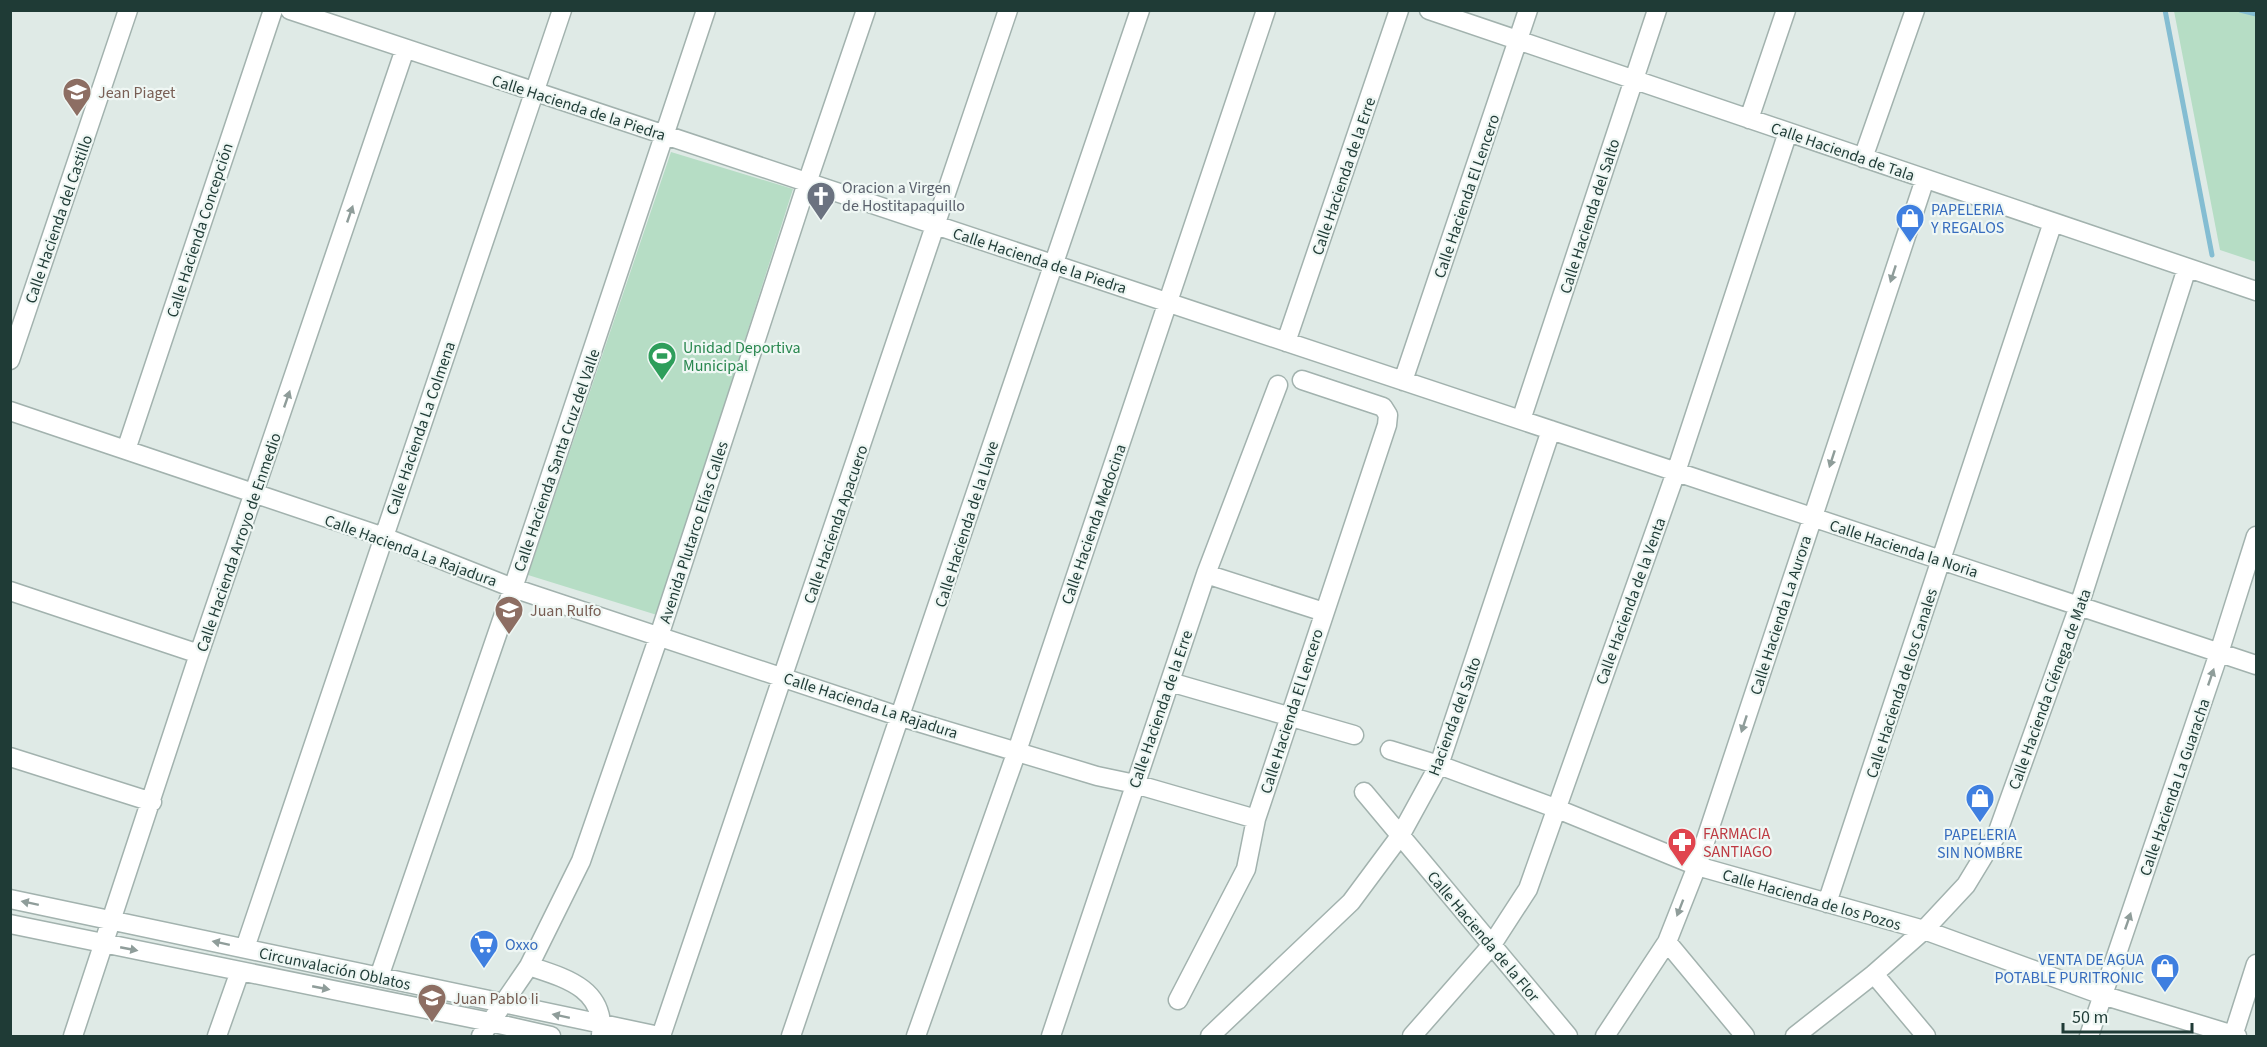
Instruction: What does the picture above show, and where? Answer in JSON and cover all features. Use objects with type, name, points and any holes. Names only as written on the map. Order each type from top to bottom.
[{"type":"street","name":"Calle Hacienda del Castillo","points":[[10,360],[128,10]]},
{"type":"street","name":"Calle Hacienda Concepción","points":[[126,450],[273,10]]},
{"type":"street","name":"Calle Hacienda de la Piedra","points":[[290,10],[1551,430]]},
{"type":"street","name":"Calle Hacienda La Colmena","points":[[244,948],[562,10]]},
{"type":"street","name":"Calle Hacienda Santa Cruz del Valle","points":[[379,977],[513,588],[706,10]]},
{"type":"street","name":"Avenida Plutarco Elías Calles","points":[[486,1029],[529,966],[581,861],[659,636],[866,10]]},
{"type":"street","name":"Calle Hacienda Apacuero","points":[[660,1036],[1008,10]]},
{"type":"street","name":"Calle Hacienda de la Llave","points":[[791,1036],[1140,10]]},
{"type":"street","name":"Calle Hacienda Medocina","points":[[916,1036],[1017,751],[1266,10]]},
{"type":"street","name":"Calle Hacienda de la Erre","points":[[1286,342],[1399,10]]},
{"type":"street","name":"Calle Hacienda de Tala","points":[[1429,10],[2256,291]]},
{"type":"street","name":"Calle Hacienda El Lencero","points":[[1403,381],[1528,10]]},
{"type":"street","name":"Calle Hacienda del Salto","points":[[1521,420],[1657,10]]},
{"type":"street","points":[[1749,119],[1786,10]]},
{"type":"street","points":[[1863,158],[1915,10]]},
{"type":"street","name":"Calle Hacienda Arroyo de Enmedio","points":[[72,1036],[405,49]]},
{"type":"street","name":"Calle Hacienda de la Venta","points":[[1412,1036],[1491,945],[1528,889],[1676,472],[1788,132]]},
{"type":"street","name":"Calle Hacienda La Aurora","points":[[1605,1036],[1667,942],[1696,866],[1925,179]]},
{"type":"street","name":"Calle Hacienda de los Canales","points":[[1827,903],[2053,222]]},
{"type":"street","name":"Calle Hacienda Ciénega de Mata","points":[[1795,1036],[1874,974],[1924,930],[1966,885],[1997,834],[2079,606],[2187,268]]},
{"type":"street","name":"Calle Hacienda El Lencero","points":[[1178,1000],[1246,869],[1256,819],[1387,425],[1388,415],[1383,407],[1302,380]]},
{"type":"street","name":"Calle Hacienda de la Erre","points":[[1051,1036],[1206,574],[1278,385]]},
{"type":"street","name":"Calle Hacienda La Rajadura","points":[[10,411],[384,537],[513,588],[901,717],[1097,776],[1135,784],[1256,819]]},
{"type":"street","name":"Calle Hacienda la Noria","points":[[1551,430],[2256,665]]},
{"type":"street","name":"Hacienda del Salto","points":[[1213,1036],[1351,902],[1400,836],[1439,765],[1551,430]]},
{"type":"street","name":"Calle Hacienda La Guaracha","points":[[2089,1036],[2219,653],[2256,536]]},
{"type":"street","points":[[1206,574],[1324,612]]},
{"type":"street","points":[[10,591],[199,654]]},
{"type":"street","points":[[1170,682],[1354,735]]},
{"type":"street","name":"Calle Hacienda de los Pozos","points":[[1390,750],[1439,765],[1555,808],[1696,866],[1924,930],[2102,995],[2234,1036]]},
{"type":"street","points":[[10,757],[152,802]]},
{"type":"street","name":"Calle Hacienda de la Flor","points":[[1364,792],[1568,1036]]},
{"type":"street","name":"Circunvalación Oblatos","points":[[10,899],[504,1004],[602,1031],[660,1036]]},
{"type":"street","name":"Circunvalación Oblatos","points":[[10,924],[240,972],[486,1029],[551,1036]]},
{"type":"street","points":[[1667,942],[1745,1036]]},
{"type":"street","points":[[2234,1036],[2256,964]]},
{"type":"street","points":[[529,966],[566,978],[590,996],[600,1012],[602,1031]]},
{"type":"street","points":[[217,1036],[240,972]]},
{"type":"street","points":[[1874,974],[1926,1036]]},
{"type":"green space","points":[[2174,11],[2256,11],[2256,262],[2220,250]]},
{"type":"green space","name":"Unidad Deportiva Municipal","points":[[671,152],[793,189],[657,615],[528,575]]},
{"type":"waterway","points":[[2165,10],[2212,255]]},
{"type":"waterway","points":[[2240,10],[2256,14]]},
{"type":"place","name":"Jean Piaget","points":[[77,118]]},
{"type":"place","name":"Oracion a Virgen de Hostitapaquillo","points":[[821,222]]},
{"type":"place","name":"PAPELERIA Y REGALOS","points":[[1910,244]]},
{"type":"place","name":"Unidad Deportiva Municipal","points":[[662,382]]},
{"type":"place","name":"Juan Rulfo","points":[[509,636]]},
{"type":"place","name":"PAPELERIA SIN NOMBRE","points":[[1980,824]]},
{"type":"place","name":"FARMACIA SANTIAGO","points":[[1682,868]]},
{"type":"place","name":"Oxxo","points":[[484,970]]},
{"type":"place","name":"VENTA DE AGUA POTABLE PURITRONIC","points":[[2165,994]]},
{"type":"place","name":"Juan Pablo Ii","points":[[432,1024]]}]
